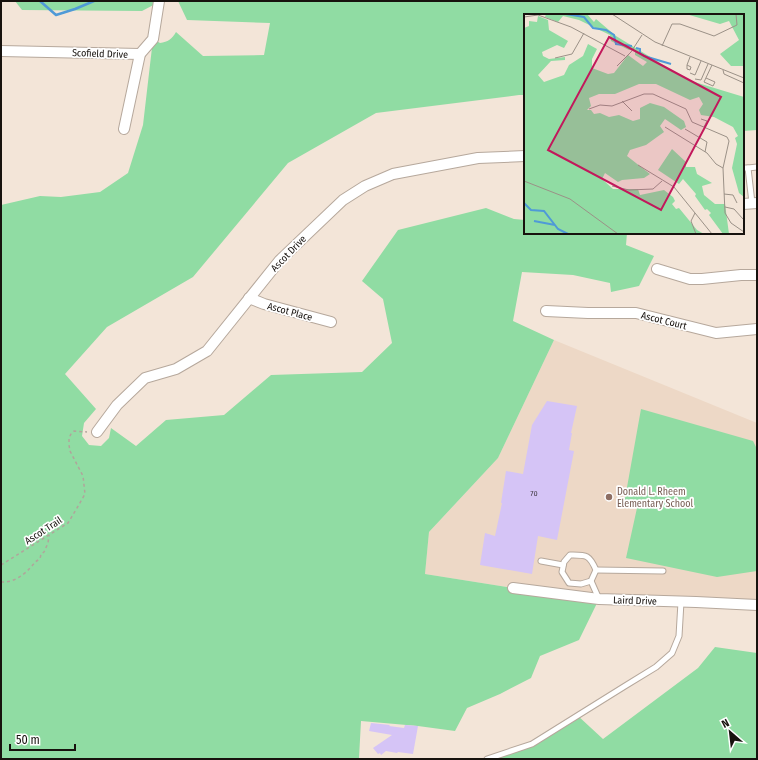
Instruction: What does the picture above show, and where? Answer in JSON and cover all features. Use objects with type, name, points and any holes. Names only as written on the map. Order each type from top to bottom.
[{"type":"street","name":"Scofield Drive","points":[[1,51],[140,54],[153,39],[159,1]]},
{"type":"street","points":[[124,129],[140,54]]},
{"type":"street","name":"Ascot Drive","points":[[98,432],[117,405],[145,378],[176,369],[207,351],[280,260],[343,200],[365,186],[393,174],[478,158],[524,156]]},
{"type":"street","points":[[657,269],[690,279],[702,280],[757,275]]},
{"type":"street","name":"Ascot Place","points":[[249,298],[264,304],[331,322]]},
{"type":"street","name":"Ascot Court","points":[[546,311],[636,313],[716,333],[757,329]]},
{"type":"street","name":"Laird Drive","points":[[513,588],[599,599],[757,606]]},
{"type":"lane","points":[[751,203],[746,168],[757,167]]},
{"type":"lane","points":[[591,581],[581,584],[569,583],[562,572],[564,562],[570,555],[584,555],[592,561],[596,570],[591,581],[599,599]]},
{"type":"lane","points":[[541,561],[563,565]]},
{"type":"lane","points":[[596,570],[663,571]]},
{"type":"lane","points":[[486,759],[532,744],[656,667],[672,653],[679,636],[682,602]]},
{"type":"path","name":"Ascot Trail","points":[[1,565],[5,564],[68,522],[86,494],[82,476],[70,451],[69,445],[71,434],[74,431],[98,432]]},
{"type":"path","points":[[1,582],[19,578],[34,562],[40,559],[41,554],[44,552],[48,543],[49,535]]},
{"type":"shaded area","name":"Donald L. Rheem Elementary School","points":[[554,340],[757,423],[757,605],[513,588],[425,574],[429,532],[498,458]]},
{"type":"green space","points":[[15,1],[161,1],[142,11],[22,10]]},
{"type":"green space","points":[[178,1],[757,1],[757,130],[744,131],[744,14],[524,14],[524,95],[376,113],[288,163],[193,277],[107,327],[65,374],[96,409],[84,423],[82,436],[89,445],[101,446],[109,438],[111,428],[136,446],[166,420],[224,415],[271,375],[362,372],[392,343],[383,299],[362,281],[398,230],[486,208],[514,219],[524,220],[524,234],[627,234],[626,245],[654,256],[639,286],[611,292],[610,283],[573,275],[522,272],[513,321],[554,340],[498,458],[429,532],[425,574],[513,588],[599,599],[579,640],[540,656],[531,678],[500,694],[467,708],[455,731],[361,721],[360,759],[1,759],[1,205],[40,196],[61,197],[100,192],[128,173],[143,125],[153,39],[160,43],[165,42],[168,41],[176,32],[203,56],[264,55],[270,23],[187,20]]},
{"type":"green space","points":[[641,409],[753,441],[757,449],[757,571],[717,577],[626,558],[637,508],[624,504]]},
{"type":"green space","points":[[715,647],[757,653],[757,759],[487,759],[532,744],[577,715],[603,739],[698,668]]},
{"type":"building","points":[[547,401],[577,406],[569,450],[574,451],[557,540],[538,536],[532,574],[480,565],[485,533],[495,536],[502,503],[506,471],[523,474],[532,425]]},
{"type":"building","points":[[371,723],[404,728],[405,725],[418,726],[413,754],[386,751],[381,755],[380,753],[378,754],[373,748],[392,735],[369,731]]},
{"type":"waterway","points":[[40,1],[56,15],[94,1]]},
{"type":"place","name":"Donald L. Rheem Elementary School","points":[[609,497]]}]
